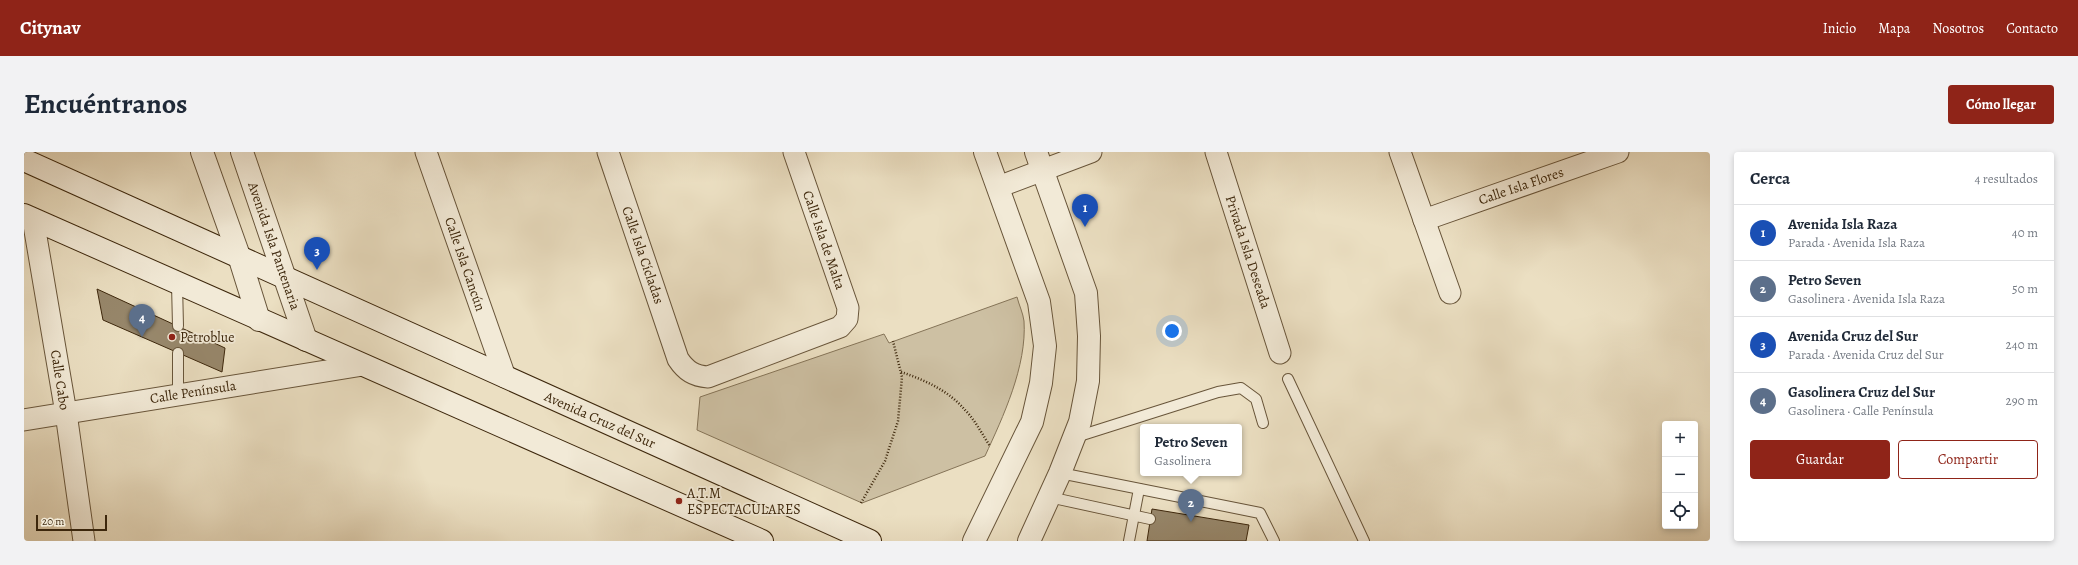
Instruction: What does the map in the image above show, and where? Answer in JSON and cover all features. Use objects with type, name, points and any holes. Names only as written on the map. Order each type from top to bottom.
[{"type":"main road","points":[[202,152],[239,256],[259,320]]},
{"type":"main road","name":"Avenida Isla Pantenaria","points":[[242,152],[306,340]]},
{"type":"main road","points":[[974,541],[1032,422],[1041,383],[1044,346],[1039,302],[985,152]]},
{"type":"main road","name":"Avenida Cruz del Sur","points":[[24,160],[870,541]]},
{"type":"main road","points":[[1029,541],[1060,473],[1080,422],[1088,381],[1089,336],[1086,293],[1039,161]]},
{"type":"main road","points":[[29,217],[177,284],[762,541]]},
{"type":"street","name":"Calle Isla Cancún","points":[[426,152],[505,377]]},
{"type":"street","name":"Calle Isla Cícladas","points":[[608,152],[678,359],[691,373],[708,377],[840,327]]},
{"type":"street","name":"Calle Isla de Malta","points":[[794,152],[848,308],[847,319],[840,327]]},
{"type":"street","points":[[998,188],[1039,161],[1091,152]]},
{"type":"street","name":"Privada Isla Deseada","points":[[1216,152],[1280,353]]},
{"type":"street","points":[[1400,152],[1450,292]]},
{"type":"street","name":"Calle Isla Flores","points":[[1424,220],[1618,152]]},
{"type":"street","name":"Calle Cabo","points":[[29,217],[66,413],[84,541]]},
{"type":"street","name":"Calle Península","points":[[24,420],[363,365]]},
{"type":"lane","points":[[177,284],[178,326]]},
{"type":"lane","points":[[178,353],[178,394]]},
{"type":"lane","points":[[1288,379],[1364,541]]},
{"type":"lane","points":[[1074,438],[1218,392],[1241,388],[1256,399],[1263,423]]},
{"type":"lane","points":[[1060,473],[1260,513],[1274,541]]},
{"type":"lane","points":[[1129,541],[1139,489]]},
{"type":"lane","points":[[1049,497],[1150,520]]},
{"type":"path","points":[[861,503],[885,461],[898,421],[902,377],[893,342]]},
{"type":"path","points":[[901,372],[933,385],[950,396],[965,410],[990,446]]},
{"type":"shaded area","points":[[1017,297],[1024,321],[1022,356],[1006,408],[985,456],[862,503],[697,430],[700,397],[884,334],[889,343]]},
{"type":"building","name":"Petroblue","points":[[97,289],[225,348],[222,372],[103,320]]},
{"type":"building","points":[[1152,509],[1249,525],[1246,541],[1147,541]]},
{"type":"place","name":"Avenida Isla Raza","points":[[1085,227]]},
{"type":"place","name":"Avenida Cruz del Sur","points":[[317,270]]},
{"type":"place","name":"Gasolinera Cruz del Sur","points":[[142,337]]},
{"type":"place","name":"Petroblue","points":[[172,337]]},
{"type":"place","name":"A.T.M ESPECTACULARES","points":[[679,501]]},
{"type":"place","name":"Petro Seven","points":[[1191,522]]}]
